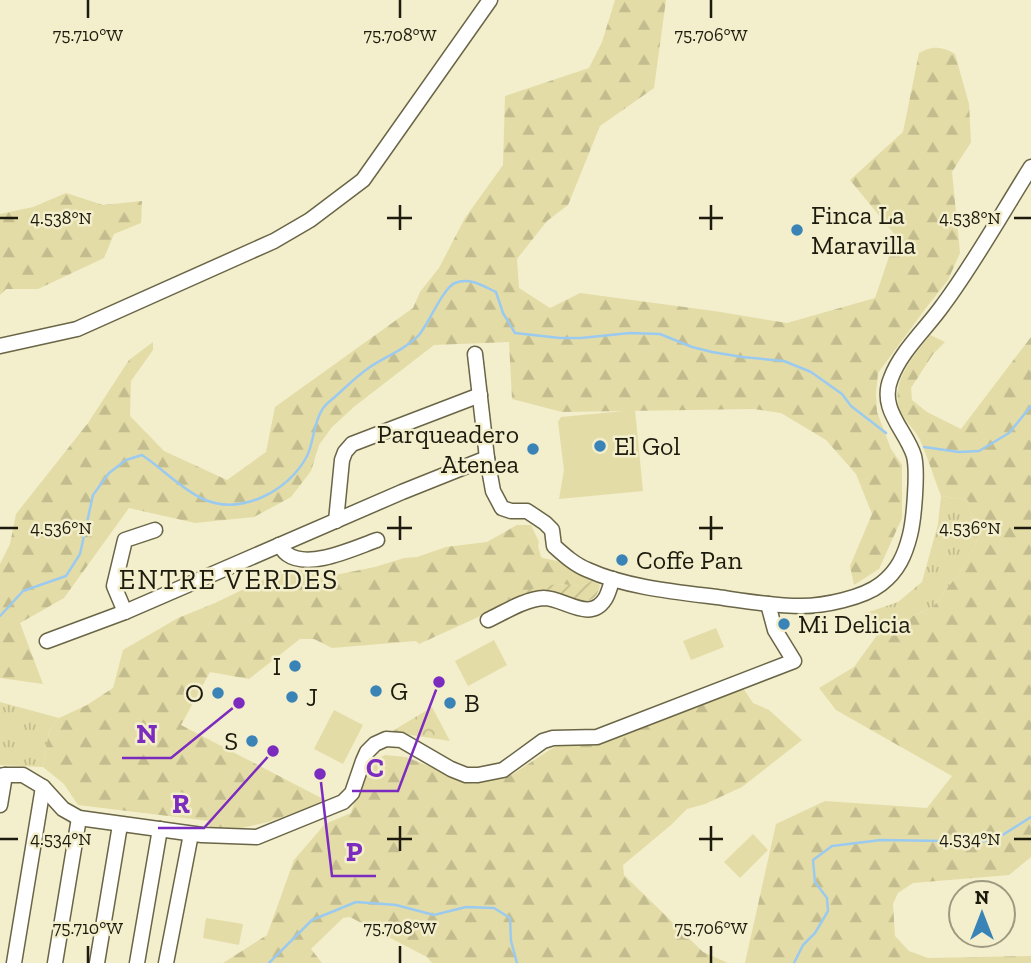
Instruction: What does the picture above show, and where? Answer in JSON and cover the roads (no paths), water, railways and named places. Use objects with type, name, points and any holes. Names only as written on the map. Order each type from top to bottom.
[{"type":"street","points":[[0,346],[77,330],[274,241],[310,220],[363,180],[490,0]]},
{"type":"street","points":[[475,354],[493,491],[502,508],[527,511],[545,523],[552,530],[554,546],[578,566],[613,579],[654,588],[768,604],[803,606],[865,594],[880,585],[902,561],[914,515],[914,456],[888,402],[887,390],[891,377],[961,279],[1031,167]]},
{"type":"street","points":[[336,521],[342,460],[352,444],[480,394]]},
{"type":"street","points":[[47,641],[125,612],[402,492],[488,458]]},
{"type":"street","points":[[125,612],[114,586],[125,540],[155,530]]},
{"type":"street","points":[[279,545],[287,554],[307,559],[329,557],[377,540]]},
{"type":"street","points":[[488,620],[542,598],[580,610],[590,610],[601,605],[607,597],[613,579]]},
{"type":"street","points":[[0,805],[3,776],[23,775],[43,787],[63,808],[79,818],[191,834],[257,837],[343,802],[352,793],[367,752],[386,739],[401,740],[452,769],[466,775],[478,775],[503,770],[543,741],[553,738],[597,737],[794,661],[775,630],[768,604]]},
{"type":"street","points":[[14,963],[43,787]]},
{"type":"street","points":[[55,963],[79,818]]},
{"type":"street","points":[[97,963],[120,825]]},
{"type":"street","points":[[137,963],[160,829]]},
{"type":"street","points":[[166,963],[191,834]]},
{"type":"waterway","points":[[0,616],[23,591],[66,576],[80,554],[93,495],[109,473],[126,460],[142,455],[187,489],[203,499],[218,503],[248,502],[276,489],[299,469],[307,456],[319,415],[325,406],[366,370],[414,340],[450,286],[461,281],[476,283],[496,292],[503,313],[515,333],[560,338],[630,333],[660,334],[712,352],[784,361],[811,372],[842,394],[851,406],[886,433]]},
{"type":"waterway","points":[[924,447],[959,452],[979,451],[1009,433],[1031,406]]},
{"type":"waterway","points":[[794,963],[803,945],[815,933],[828,911],[827,898],[815,882],[813,860],[832,846],[881,840],[944,841],[968,846],[1001,836],[1031,817]]},
{"type":"waterway","points":[[269,963],[312,920],[356,902],[396,905],[434,915],[466,907],[494,908],[510,918],[511,941],[517,963]]},
{"type":"place","name":"Finca La Maravilla","points":[[797,230]]},
{"type":"place","name":"El Gol","points":[[600,446]]},
{"type":"place","name":"Parqueadero Atenea","points":[[533,449]]},
{"type":"place","name":"Coffe Pan","points":[[622,560]]},
{"type":"place","name":"Mi Delicia","points":[[784,624]]},
{"type":"place","name":"I","points":[[295,666]]},
{"type":"place","name":"C","points":[[439,682]]},
{"type":"place","name":"G","points":[[376,691]]},
{"type":"place","name":"O","points":[[218,693]]},
{"type":"place","name":"J","points":[[292,697]]},
{"type":"place","name":"N","points":[[239,703]]},
{"type":"place","name":"B","points":[[450,703]]},
{"type":"place","name":"S","points":[[252,741]]},
{"type":"place","name":"R","points":[[273,751]]},
{"type":"place","name":"P","points":[[320,774]]},
{"type":"district","name":"ENTRE VERDES","points":[[229,579]]}]
